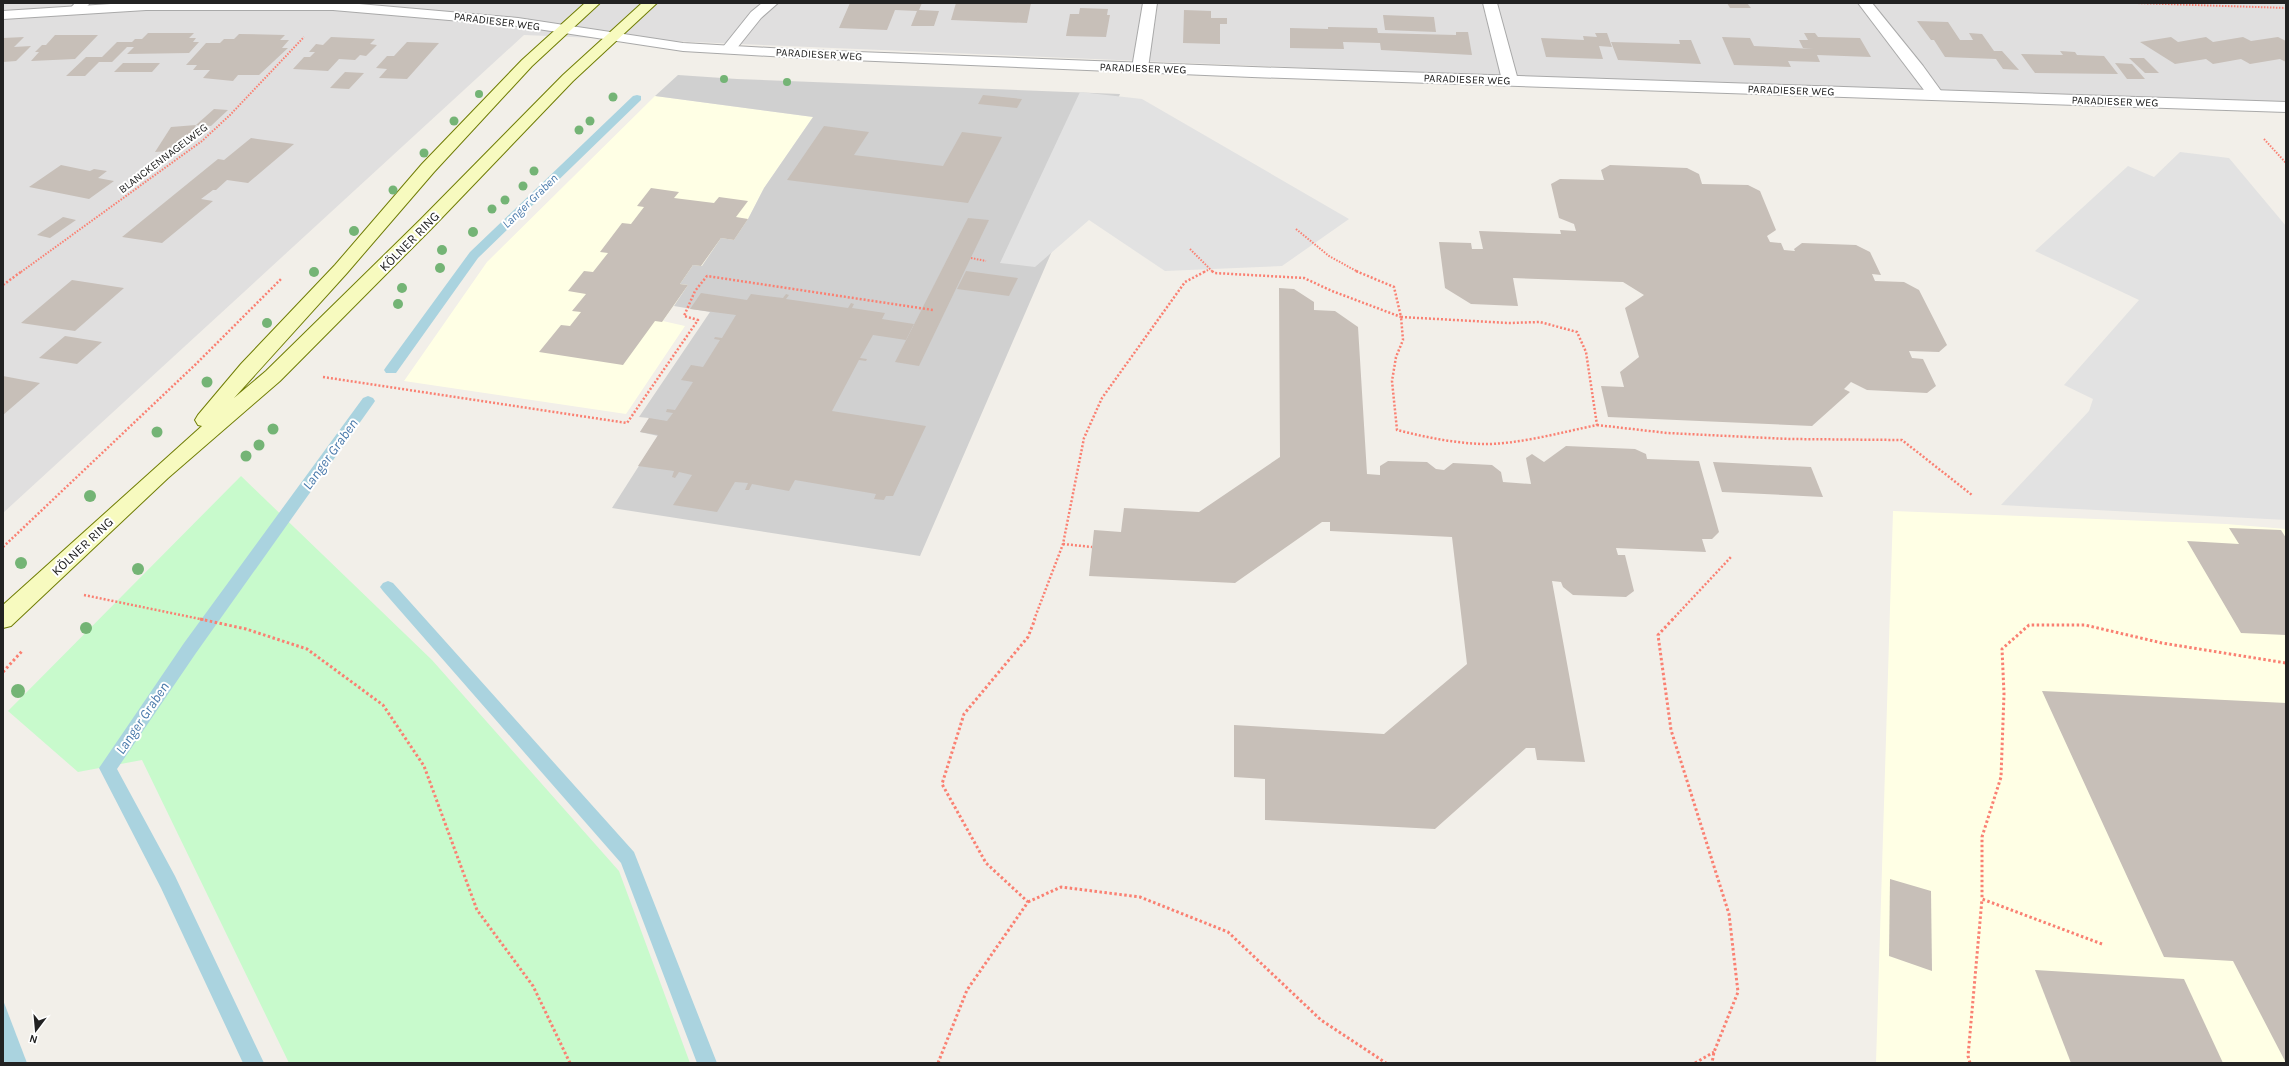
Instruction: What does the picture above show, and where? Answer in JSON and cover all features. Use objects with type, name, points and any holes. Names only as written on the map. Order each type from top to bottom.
[{"type":"main road","name":"KÖLNER RING","points":[[161,473],[248,369],[341,270],[428,168],[527,63],[564,31],[593,3]]},
{"type":"main road","name":"KÖLNER RING","points":[[3,619],[161,473],[273,376],[416,234],[568,78],[614,38],[650,3]]},
{"type":"street","points":[[728,50],[756,15],[771,3]]},
{"type":"street","points":[[1140,68],[1150,3]]},
{"type":"street","points":[[1490,3],[1510,80]]},
{"type":"street","points":[[1865,3],[1918,69],[1936,95]]},
{"type":"street","name":"PARADIESER WEG","points":[[3,15],[80,7],[333,6],[518,22],[564,31],[683,48],[1140,68],[2286,107]]},
{"type":"path","points":[[2135,3],[2286,8]]},
{"type":"path","name":"BLANCKENNAGELWEG","points":[[3,285],[202,141],[230,115],[333,6]]},
{"type":"path","points":[[1296,229],[1311,245],[1365,276],[1394,287],[1401,317],[1403,340],[1396,357],[1392,381],[1397,430],[1431,438],[1483,444],[1538,438],[1597,425],[1667,433],[1789,439],[1902,440],[1972,495]]},
{"type":"path","points":[[1190,249],[1214,273],[1304,278],[1332,291],[1360,300],[1401,317],[1509,323],[1540,322],[1577,332],[1586,352],[1597,425]]},
{"type":"path","points":[[971,258],[986,261]]},
{"type":"path","points":[[1028,902],[986,863],[942,784],[964,714],[1028,637],[1063,544],[1084,438],[1102,398],[1185,282],[1210,269]]},
{"type":"path","points":[[3,547],[196,364],[285,276]]},
{"type":"path","points":[[320,376],[626,423],[698,320],[684,316],[695,291],[707,276],[933,310]]},
{"type":"path","points":[[1063,544],[1092,547]]},
{"type":"path","points":[[1712,1063],[1714,1052],[1738,992],[1729,914],[1672,730],[1658,635],[1731,557]]},
{"type":"path","points":[[38,587],[173,613],[246,629],[307,649],[383,705],[424,766],[477,910],[533,986],[570,1063]]},
{"type":"path","points":[[1970,1063],[1968,1056],[1982,899],[1982,837],[2001,777],[2004,694],[2002,649],[2029,625],[2085,624],[2162,643],[2286,663]]},
{"type":"path","points":[[938,1063],[967,990],[1028,902],[1061,887],[1140,896],[1228,932],[1321,1020],[1386,1063]]},
{"type":"path","points":[[1982,899],[2102,944]]},
{"type":"path","points":[[1695,1063],[1714,1052]]},
{"type":"shaded area","points":[[3,3],[2286,3],[2286,109],[524,35],[3,513]]},
{"type":"shaded area","points":[[678,75],[737,79],[1120,94],[920,556],[612,508],[658,436],[640,432],[649,418],[639,417],[710,312],[674,306],[688,285],[680,284],[693,265],[702,266],[721,238],[734,240],[748,219],[764,188],[813,117],[655,96]]},
{"type":"shaded area","points":[[1080,92],[1142,99],[1349,219],[1282,266],[1165,271],[1089,220],[1035,267],[1000,263]]},
{"type":"shaded area","points":[[655,96],[813,117],[764,188],[748,219],[734,240],[721,238],[663,321],[685,326],[626,414],[404,381],[487,262]]},
{"type":"shaded area","points":[[2180,152],[2229,158],[2286,226],[2286,520],[2001,505],[2089,411],[2093,399],[2064,385],[2139,300],[2035,251],[2128,166],[2154,177]]},
{"type":"shaded area","points":[[1893,511],[2226,524],[2286,529],[2286,1063],[1876,1063]]},
{"type":"green space","points":[[241,476],[432,660],[619,871],[690,1063],[289,1063],[142,760],[78,772],[8,711]]},
{"type":"water","points":[[3,1000],[27,1063],[3,1063]]},
{"type":"building","points":[[850,3],[922,3],[919,10],[939,11],[934,26],[911,26],[917,11],[895,10],[887,30],[839,28]]},
{"type":"building","points":[[956,3],[1031,3],[1027,23],[951,20]]},
{"type":"building","points":[[1727,3],[1747,3],[1751,8],[1730,8]]},
{"type":"building","points":[[1080,8],[1108,9],[1107,15],[1110,15],[1106,37],[1066,36],[1070,14],[1079,14]]},
{"type":"building","points":[[1184,10],[1211,11],[1211,18],[1227,18],[1227,24],[1220,24],[1220,44],[1183,43]]},
{"type":"building","points":[[1383,15],[1434,17],[1436,32],[1385,30]]},
{"type":"building","points":[[1917,21],[1948,22],[1960,40],[1973,40],[1969,33],[1982,34],[1994,51],[2002,51],[2019,70],[2003,69],[1996,59],[1945,57],[1934,40],[1931,40]]},
{"type":"building","points":[[1328,27],[1377,28],[1378,33],[1456,35],[1456,32],[1468,32],[1472,55],[1381,50],[1380,43],[1343,42],[1344,49],[1290,48],[1290,28],[1328,29]]},
{"type":"building","points":[[148,33],[194,33],[189,38],[196,38],[193,42],[199,42],[189,53],[127,54],[134,47],[127,47],[112,62],[99,62],[85,76],[66,76],[86,57],[102,57],[117,42],[132,42],[135,39],[142,39]]},
{"type":"building","points":[[1595,33],[1607,33],[1612,47],[1599,46],[1603,59],[1546,57],[1541,38],[1584,40],[1583,36],[1597,37]]},
{"type":"building","points":[[1804,33],[1815,33],[1818,37],[1860,38],[1871,57],[1817,55],[1820,62],[1788,61],[1791,67],[1734,65],[1722,37],[1750,38],[1754,46],[1813,49],[1803,48],[1799,40],[1808,40]]},
{"type":"building","points":[[239,34],[285,35],[280,40],[289,40],[282,48],[288,48],[259,75],[238,75],[233,81],[203,78],[210,70],[193,70],[197,65],[186,65],[206,43],[220,43],[224,39],[234,39]]},
{"type":"building","points":[[55,35],[98,35],[75,59],[31,61],[39,52],[35,52],[42,45],[46,45]]},
{"type":"building","points":[[24,37],[14,47],[31,46],[16,61],[3,62],[3,38]]},
{"type":"building","points":[[331,37],[375,39],[370,44],[377,45],[366,56],[360,55],[355,60],[339,59],[328,71],[293,69],[304,57],[310,57],[315,52],[309,52],[316,44],[323,45]]},
{"type":"building","points":[[2171,37],[2178,42],[2206,37],[2213,42],[2243,37],[2251,41],[2278,37],[2286,41],[2286,62],[2280,59],[2250,64],[2241,59],[2213,64],[2206,59],[2175,64],[2140,42]]},
{"type":"building","points":[[1679,40],[1691,40],[1701,64],[1618,60],[1611,42],[1680,44]]},
{"type":"building","points":[[407,42],[439,43],[407,79],[379,78],[387,69],[376,68],[387,56],[394,56]]},
{"type":"building","points":[[2060,51],[2075,52],[2077,55],[2104,56],[2118,74],[2035,73],[2021,54],[2063,55]]},
{"type":"building","points":[[2129,58],[2144,58],[2159,73],[2145,73]]},
{"type":"building","points":[[123,63],[160,63],[152,72],[114,72]]},
{"type":"building","points":[[2115,63],[2132,64],[2145,79],[2127,79]]},
{"type":"building","points":[[345,72],[364,73],[349,89],[330,88]]},
{"type":"building","points":[[983,95],[1022,99],[1017,108],[978,104]]},
{"type":"building","points":[[214,109],[228,110],[211,126],[196,125]]},
{"type":"building","points":[[196,125],[182,150],[155,152],[171,127]]},
{"type":"building","points":[[824,126],[869,132],[854,155],[943,166],[962,132],[1002,137],[968,203],[787,180]]},
{"type":"building","points":[[251,138],[294,144],[248,183],[227,180],[216,190],[213,190],[201,199],[213,201],[162,243],[122,237],[218,159],[224,160]]},
{"type":"building","points":[[61,165],[90,171],[94,169],[107,171],[98,178],[114,181],[89,199],[29,187]]},
{"type":"building","points":[[1610,165],[1687,168],[1699,174],[1702,184],[1748,185],[1760,191],[1776,230],[1767,236],[1770,242],[1781,243],[1784,250],[1795,251],[1794,249],[1802,243],[1856,245],[1870,252],[1881,275],[1872,274],[1875,281],[1904,282],[1919,290],[1947,345],[1939,352],[1909,351],[1912,358],[1923,359],[1936,386],[1927,393],[1867,390],[1851,382],[1844,389],[1850,392],[1812,426],[1608,417],[1601,386],[1624,387],[1620,372],[1639,357],[1625,308],[1644,295],[1623,282],[1513,278],[1518,306],[1471,304],[1445,288],[1439,242],[1471,243],[1472,249],[1483,249],[1479,231],[1561,234],[1560,230],[1576,231],[1574,224],[1559,218],[1551,184],[1560,179],[1604,180],[1601,170]]},
{"type":"building","points":[[651,188],[679,192],[674,198],[714,203],[719,197],[748,201],[736,217],[748,219],[734,240],[721,238],[701,266],[693,265],[680,284],[688,285],[662,322],[655,321],[623,365],[539,352],[561,325],[570,326],[581,312],[572,311],[586,294],[568,291],[584,271],[593,272],[608,253],[600,252],[622,223],[631,224],[644,207],[637,206]]},
{"type":"building","points":[[63,217],[76,220],[50,238],[37,235]]},
{"type":"building","points":[[968,218],[989,220],[919,366],[895,362]]},
{"type":"building","points":[[966,271],[1018,278],[1009,296],[957,289]]},
{"type":"building","points":[[72,280],[124,288],[75,331],[21,323]]},
{"type":"building","points":[[1279,288],[1294,289],[1314,302],[1314,310],[1335,311],[1358,327],[1367,474],[1380,475],[1380,466],[1388,461],[1427,462],[1436,469],[1444,470],[1453,463],[1492,465],[1501,472],[1503,482],[1531,484],[1526,458],[1532,454],[1544,462],[1566,446],[1635,449],[1646,454],[1647,459],[1699,461],[1719,532],[1712,539],[1702,539],[1706,552],[1616,548],[1618,555],[1625,555],[1634,591],[1626,597],[1573,595],[1563,587],[1561,582],[1552,581],[1585,762],[1537,760],[1535,748],[1526,748],[1435,829],[1265,820],[1265,779],[1234,777],[1234,725],[1384,734],[1467,664],[1452,537],[1330,531],[1330,522],[1322,522],[1235,583],[1089,576],[1094,530],[1121,532],[1124,508],[1199,512],[1280,457]]},
{"type":"building","points":[[701,293],[747,300],[751,294],[783,298],[786,294],[789,295],[786,299],[848,308],[851,303],[854,304],[852,308],[885,313],[882,319],[914,324],[906,340],[873,335],[860,358],[867,359],[866,361],[859,360],[832,411],[926,426],[893,496],[886,496],[884,500],[874,499],[876,494],[795,480],[789,491],[752,484],[749,490],[745,490],[748,483],[735,482],[717,512],[673,505],[692,475],[679,472],[675,478],[672,477],[674,471],[638,466],[658,435],[640,432],[649,418],[667,421],[673,413],[666,412],[667,409],[675,410],[693,382],[681,380],[691,365],[703,367],[720,340],[714,339],[715,337],[722,338],[736,315],[690,309]]},
{"type":"building","points":[[65,336],[102,342],[77,364],[39,358]]},
{"type":"building","points":[[3,376],[40,383],[3,415]]},
{"type":"building","points":[[1713,462],[1811,467],[1823,497],[1722,492]]},
{"type":"building","points":[[2229,528],[2281,530],[2286,538],[2286,635],[2241,633],[2187,541],[2239,544]]},
{"type":"building","points":[[2042,691],[2286,703],[2286,1063],[2233,961],[2164,957]]},
{"type":"building","points":[[1890,879],[1931,891],[1932,971],[1889,956]]},
{"type":"building","points":[[2035,970],[2184,979],[2223,1063],[2071,1063]]},
{"type":"waterway","name":"Langer Graben","points":[[391,370],[474,255],[637,98]]},
{"type":"waterway","name":"Langer Graben","points":[[254,1063],[168,882],[108,768],[190,648],[368,401]]},
{"type":"waterway","points":[[388,587],[628,858],[707,1063]]}]
